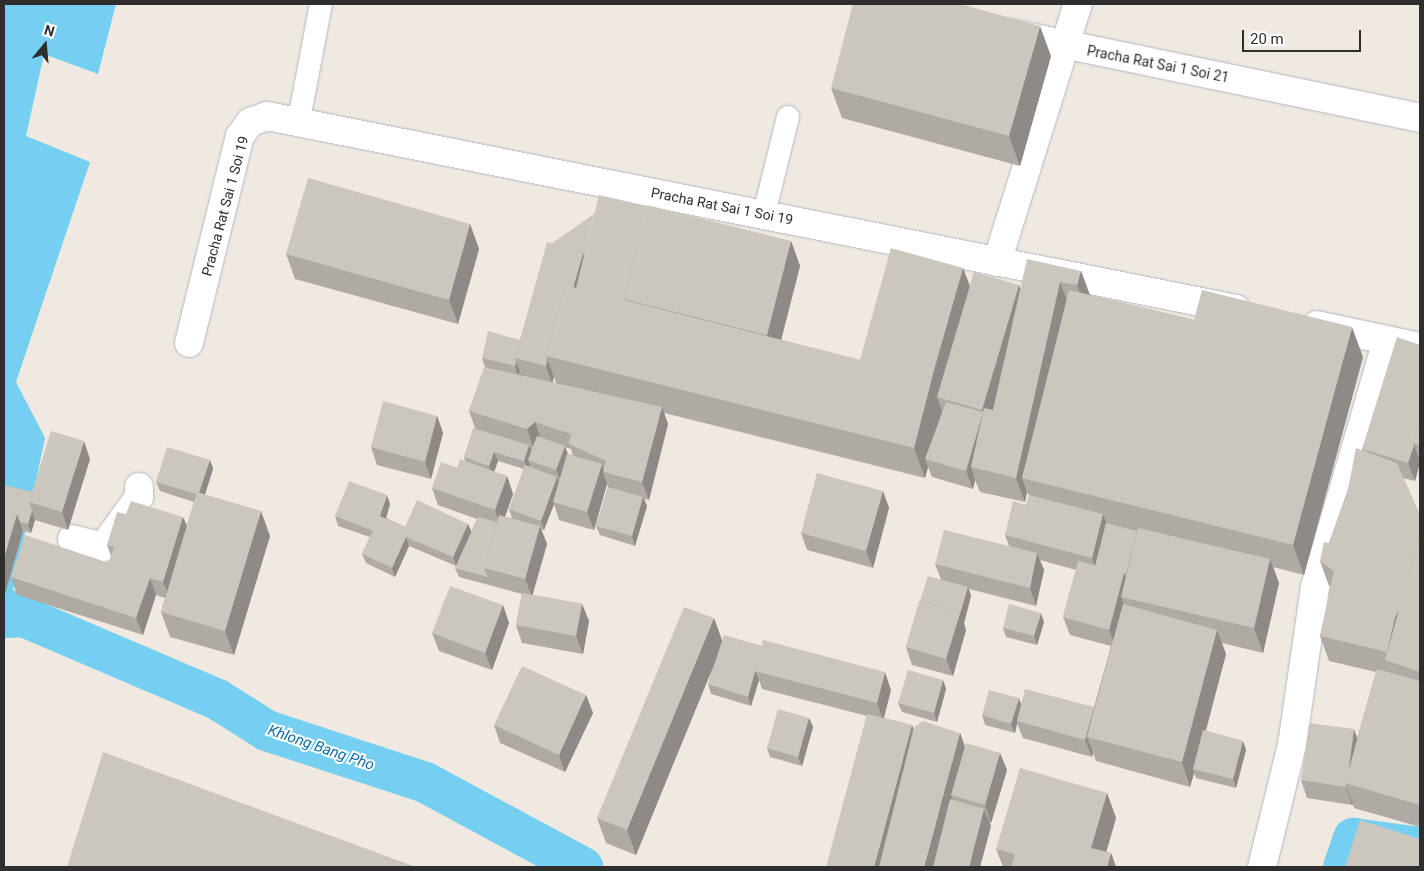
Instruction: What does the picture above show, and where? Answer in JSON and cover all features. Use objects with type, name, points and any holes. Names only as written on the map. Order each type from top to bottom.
[{"type":"street","points":[[997,262],[1068,47],[1078,4]]},
{"type":"street","name":"Pracha Rat Sai 1 Soi 21","points":[[988,27],[1068,47],[1420,118]]},
{"type":"street","name":"Pracha Rat Sai 1 Soi 19","points":[[189,343],[240,136],[250,122],[267,116],[299,120],[1261,314]]},
{"type":"street","points":[[1290,320],[1420,347]]},
{"type":"street","points":[[1262,867],[1292,745],[1315,587],[1387,340]]},
{"type":"street","points":[[72,539],[103,547],[139,497],[138,487]]},
{"type":"lane","points":[[299,120],[321,4]]},
{"type":"lane","points":[[764,214],[788,117]]},
{"type":"water","points":[[4,4],[116,4],[98,74],[44,54],[26,136],[90,162],[16,382],[45,438],[9,609],[34,637],[4,638]]},
{"type":"building","points":[[853,4],[960,4],[1040,26],[1009,136],[831,88]]},
{"type":"building","points":[[308,178],[470,224],[449,300],[286,254]]},
{"type":"building","points":[[599,195],[647,206],[624,301],[576,288]]},
{"type":"building","points":[[647,205],[791,241],[767,335],[624,299]]},
{"type":"building","points":[[594,214],[584,256],[583,253],[551,244]]},
{"type":"building","points":[[547,242],[583,253],[573,288],[565,285],[546,356],[546,366],[515,358]]},
{"type":"building","points":[[891,248],[963,268],[932,378],[860,360]]},
{"type":"building","points":[[1027,259],[1081,271],[1077,285],[1060,282],[1016,478],[971,467],[984,408],[993,410]]},
{"type":"building","points":[[974,272],[1019,285],[982,410],[937,397]]},
{"type":"building","points":[[565,285],[932,378],[914,448],[546,356]]},
{"type":"building","points":[[1069,290],[1194,320],[1202,290],[1352,327],[1293,545],[1022,478]]},
{"type":"building","points":[[488,331],[520,340],[515,358],[515,366],[482,358]]},
{"type":"building","points":[[1397,337],[1420,345],[1420,419],[1408,463],[1362,449]]},
{"type":"building","points":[[484,367],[662,407],[642,482],[603,472],[606,461],[569,444],[571,434],[535,422],[527,429],[469,411]]},
{"type":"building","points":[[383,401],[437,416],[425,462],[371,447]]},
{"type":"building","points":[[946,402],[983,412],[966,471],[925,459]]},
{"type":"building","points":[[1420,419],[1420,446],[1413,443]]},
{"type":"building","points":[[473,428],[529,445],[524,461],[494,452],[489,466],[464,457]]},
{"type":"building","points":[[51,431],[84,441],[62,512],[29,502]]},
{"type":"building","points":[[537,436],[565,446],[556,470],[528,460]]},
{"type":"building","points":[[167,447],[210,460],[199,493],[197,492],[196,494],[156,482]]},
{"type":"building","points":[[1356,448],[1397,463],[1420,513],[1420,533],[1413,559],[1329,543],[1347,494]]},
{"type":"building","points":[[567,454],[602,464],[587,512],[553,502]]},
{"type":"building","points":[[460,459],[507,476],[495,510],[432,488],[441,462],[457,468]]},
{"type":"building","points":[[525,465],[557,477],[541,521],[509,509]]},
{"type":"building","points":[[817,473],[883,491],[866,551],[801,533]]},
{"type":"building","points":[[349,481],[387,495],[380,516],[405,527],[417,500],[468,524],[453,557],[406,537],[392,568],[362,554],[373,531],[335,516]]},
{"type":"building","points":[[4,485],[32,492],[29,502],[32,511],[28,524],[20,522],[17,514],[4,510]]},
{"type":"building","points":[[608,487],[643,497],[632,536],[596,526]]},
{"type":"building","points":[[197,492],[261,511],[225,631],[161,612]]},
{"type":"building","points":[[1029,495],[1103,514],[1092,558],[1005,535],[1013,501],[1026,505]]},
{"type":"building","points":[[131,501],[183,517],[163,582],[150,578],[136,618],[11,577],[25,535],[109,563],[114,547],[107,545],[117,512],[126,514]]},
{"type":"building","points":[[4,510],[17,514],[4,558]]},
{"type":"building","points":[[499,515],[540,526],[525,579],[484,568]]},
{"type":"building","points":[[478,517],[497,522],[484,568],[488,577],[455,568]]},
{"type":"building","points":[[1106,523],[1137,531],[1126,574],[1095,566]]},
{"type":"building","points":[[1138,528],[1270,559],[1254,628],[1121,597]]},
{"type":"building","points":[[944,530],[1037,553],[1030,588],[935,564]]},
{"type":"building","points":[[1420,533],[1420,672],[1385,660]]},
{"type":"building","points":[[1324,542],[1413,559],[1399,610],[1395,617],[1387,652],[1320,636],[1334,571],[1320,561]]},
{"type":"building","points":[[1078,561],[1124,573],[1109,630],[1063,617]]},
{"type":"building","points":[[928,576],[968,587],[960,614],[920,601]]},
{"type":"building","points":[[450,586],[503,605],[485,653],[432,633]]},
{"type":"building","points":[[522,593],[582,604],[576,636],[516,625]]},
{"type":"building","points":[[919,601],[960,613],[946,659],[906,647]]},
{"type":"building","points":[[1009,604],[1041,613],[1034,636],[1003,628]]},
{"type":"building","points":[[1123,604],[1217,630],[1182,762],[1087,737]]},
{"type":"building","points":[[684,607],[714,618],[627,830],[597,818]]},
{"type":"building","points":[[724,635],[762,646],[748,697],[708,684]]},
{"type":"building","points":[[763,640],[885,672],[877,703],[755,671]]},
{"type":"building","points":[[522,666],[586,695],[559,755],[494,725]]},
{"type":"building","points":[[1377,669],[1420,681],[1420,805],[1345,783]]},
{"type":"building","points":[[908,670],[943,680],[934,713],[898,703]]},
{"type":"building","points":[[1025,689],[1094,707],[1085,740],[1017,721]]},
{"type":"building","points":[[989,690],[1019,698],[1011,724],[982,715]]},
{"type":"building","points":[[778,709],[809,718],[798,757],[767,748]]},
{"type":"building","points":[[867,714],[912,725],[874,867],[826,867]]},
{"type":"building","points":[[923,721],[960,733],[924,867],[879,867],[914,727]]},
{"type":"building","points":[[1309,723],[1354,729],[1345,783],[1346,787],[1301,780]]},
{"type":"building","points":[[1203,730],[1243,741],[1233,779],[1193,769]]},
{"type":"building","points":[[966,743],[1000,753],[985,805],[951,795]]},
{"type":"building","points":[[103,752],[416,867],[67,867]]},
{"type":"building","points":[[1020,768],[1107,793],[1091,848],[1111,853],[1107,867],[1011,867],[1015,854],[996,849]]},
{"type":"building","points":[[950,799],[984,809],[969,867],[933,867]]},
{"type":"building","points":[[1360,820],[1420,839],[1420,867],[1345,867]]},
{"type":"waterway","name":"Khlong Bang Pho","points":[[4,608],[217,699],[266,730],[425,782],[582,867]]},
{"type":"waterway","name":"Khlong Bang Pho","points":[[1343,867],[1353,838],[1420,847]]}]
